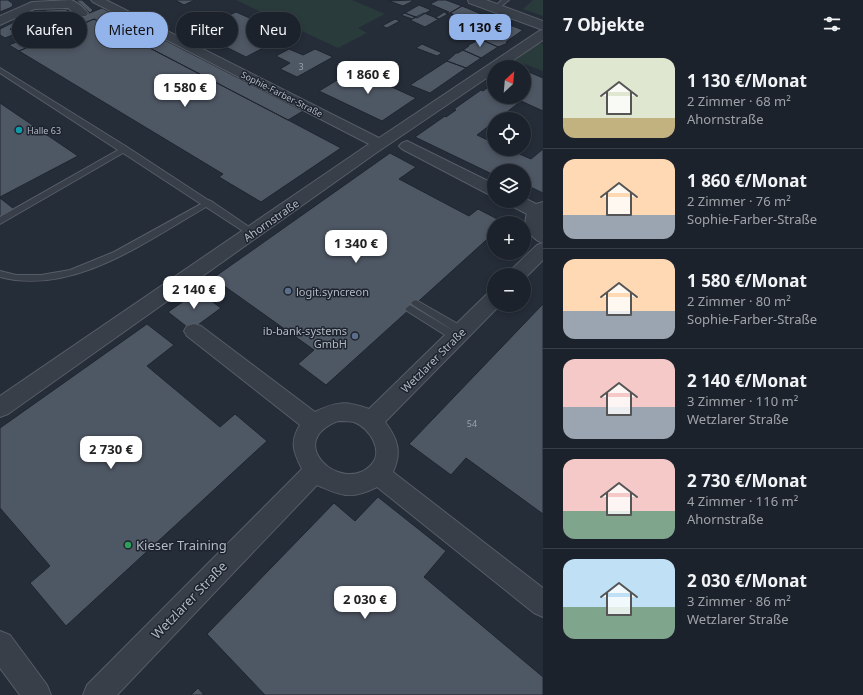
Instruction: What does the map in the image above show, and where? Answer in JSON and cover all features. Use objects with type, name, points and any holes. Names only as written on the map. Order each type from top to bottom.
[{"type":"street","name":"Sophie-Farber-Straße","points":[[97,0],[380,144]]},
{"type":"street","points":[[474,0],[501,4],[543,26]]},
{"type":"street","points":[[0,21],[27,3],[71,4],[81,12]]},
{"type":"street","name":"Ahornstraße","points":[[0,408],[252,232],[543,34]]},
{"type":"street","points":[[407,146],[487,186]]},
{"type":"street","points":[[540,210],[534,217],[533,223],[536,230],[543,237]]},
{"type":"street","points":[[524,268],[543,249]]},
{"type":"street","name":"Wetzlarer Straße","points":[[372,421],[487,305]]},
{"type":"street","points":[[194,331],[313,423]]},
{"type":"street","points":[[341,412],[361,415],[372,421],[381,430],[386,441],[388,453],[385,464],[378,474],[367,481],[354,484],[339,484],[326,479],[315,471],[308,462],[304,452],[304,441],[307,431],[313,423],[323,416],[341,412]]},
{"type":"street","name":"Wetzlarer Straße","points":[[97,695],[315,471]]},
{"type":"street","points":[[378,474],[543,604]]},
{"type":"street","points":[[0,645],[37,695]]},
{"type":"lane","points":[[0,70],[252,232]]},
{"type":"lane","points":[[0,221],[124,149]]},
{"type":"lane","points":[[0,274],[16,278],[41,278],[72,273],[118,254],[208,203]]},
{"type":"lane","points":[[413,306],[459,334]]},
{"type":"shaded area","points":[[236,0],[352,0],[385,14],[358,28],[367,33],[338,48],[301,31],[301,12],[262,12]]},
{"type":"shaded area","points":[[533,0],[543,0],[543,16],[523,9]]},
{"type":"shaded area","points":[[539,43],[543,44],[543,71],[531,66],[531,60],[514,60]]},
{"type":"building","points":[[0,0],[8,0],[13,4],[12,7],[0,12]]},
{"type":"building","points":[[76,0],[82,0],[93,10],[90,13]]},
{"type":"building","points":[[175,0],[195,0],[184,5]]},
{"type":"building","points":[[438,0],[446,0],[462,6],[448,14],[446,13],[449,12],[430,4]]},
{"type":"building","points":[[389,1],[413,1],[403,6]]},
{"type":"building","points":[[419,5],[431,10],[417,18],[405,13]]},
{"type":"building","points":[[462,6],[481,14],[469,21],[450,13]]},
{"type":"building","points":[[102,8],[110,12],[95,12],[95,20],[87,22],[87,14]]},
{"type":"building","points":[[70,9],[65,12],[38,12]]},
{"type":"building","points":[[444,12],[448,14],[439,19],[435,18]]},
{"type":"building","points":[[238,13],[246,16],[246,48],[263,48],[246,57],[228,48],[238,48]]},
{"type":"building","points":[[405,13],[416,17],[412,19],[401,15]]},
{"type":"building","points":[[424,13],[439,19],[425,27],[410,20]]},
{"type":"building","points":[[481,14],[523,30],[506,42],[508,43],[498,47],[478,38],[488,32],[484,32],[483,29],[486,29],[468,22]]},
{"type":"building","points":[[395,19],[400,21],[387,28],[382,26]]},
{"type":"building","points":[[95,20],[95,48],[150,48],[341,148],[261,202],[219,177],[223,174],[19,51],[26,48],[87,48],[87,22]]},
{"type":"building","points":[[12,23],[12,28],[10,29],[12,31],[12,35],[5,38],[0,35],[0,29]]},
{"type":"building","points":[[480,39],[498,47],[481,58],[463,50],[469,46],[467,46]]},
{"type":"building","points":[[168,42],[176,46],[176,48],[180,48],[303,111],[288,120],[150,48],[168,48]]},
{"type":"building","points":[[422,44],[442,53],[437,56],[416,48]]},
{"type":"building","points":[[14,48],[26,48],[19,51]]},
{"type":"building","points":[[289,49],[303,55],[315,49],[333,57],[297,77],[280,69],[290,63],[276,56]]},
{"type":"building","points":[[463,50],[481,58],[466,68],[447,61],[456,53]]},
{"type":"building","points":[[447,61],[466,68],[430,93],[410,85]]},
{"type":"building","points":[[354,70],[416,98],[382,121],[319,91]]},
{"type":"building","points":[[531,73],[543,78],[543,111],[528,104],[531,104]]},
{"type":"building","points":[[487,88],[487,104],[517,104],[507,112],[487,112],[487,127],[477,135],[487,140],[487,156],[524,156],[531,159],[543,149],[543,193],[531,187],[531,164],[487,164],[487,172],[415,137],[456,110],[454,109],[481,90],[483,91]]},
{"type":"building","name":"Halle 63","points":[[0,103],[78,156],[0,197]]},
{"type":"building","points":[[390,153],[416,167],[399,179],[469,216],[478,209],[492,216],[487,216],[487,239],[326,385],[298,364],[314,350],[213,278]]},
{"type":"building","points":[[0,198],[14,209],[0,217]]},
{"type":"building","points":[[198,291],[221,308],[191,330],[168,312]]},
{"type":"building","points":[[543,304],[543,514],[466,458],[451,475],[409,444]]},
{"type":"building","points":[[147,324],[174,345],[147,366],[220,427],[235,414],[267,441],[66,626],[30,583],[50,566],[0,508],[0,428]]},
{"type":"building","points":[[378,497],[446,551],[424,577],[543,677],[543,695],[265,695],[207,634],[334,503],[355,521]]},
{"type":"building","points":[[198,688],[204,695],[191,695]]},
{"type":"place","name":"Halle 63","points":[[19,130]]},
{"type":"place","name":"logit.syncreon","points":[[288,291]]},
{"type":"place","name":"ib-bank-systems GmbH","points":[[355,336]]},
{"type":"place","name":"Kieser Training","points":[[128,545]]}]
